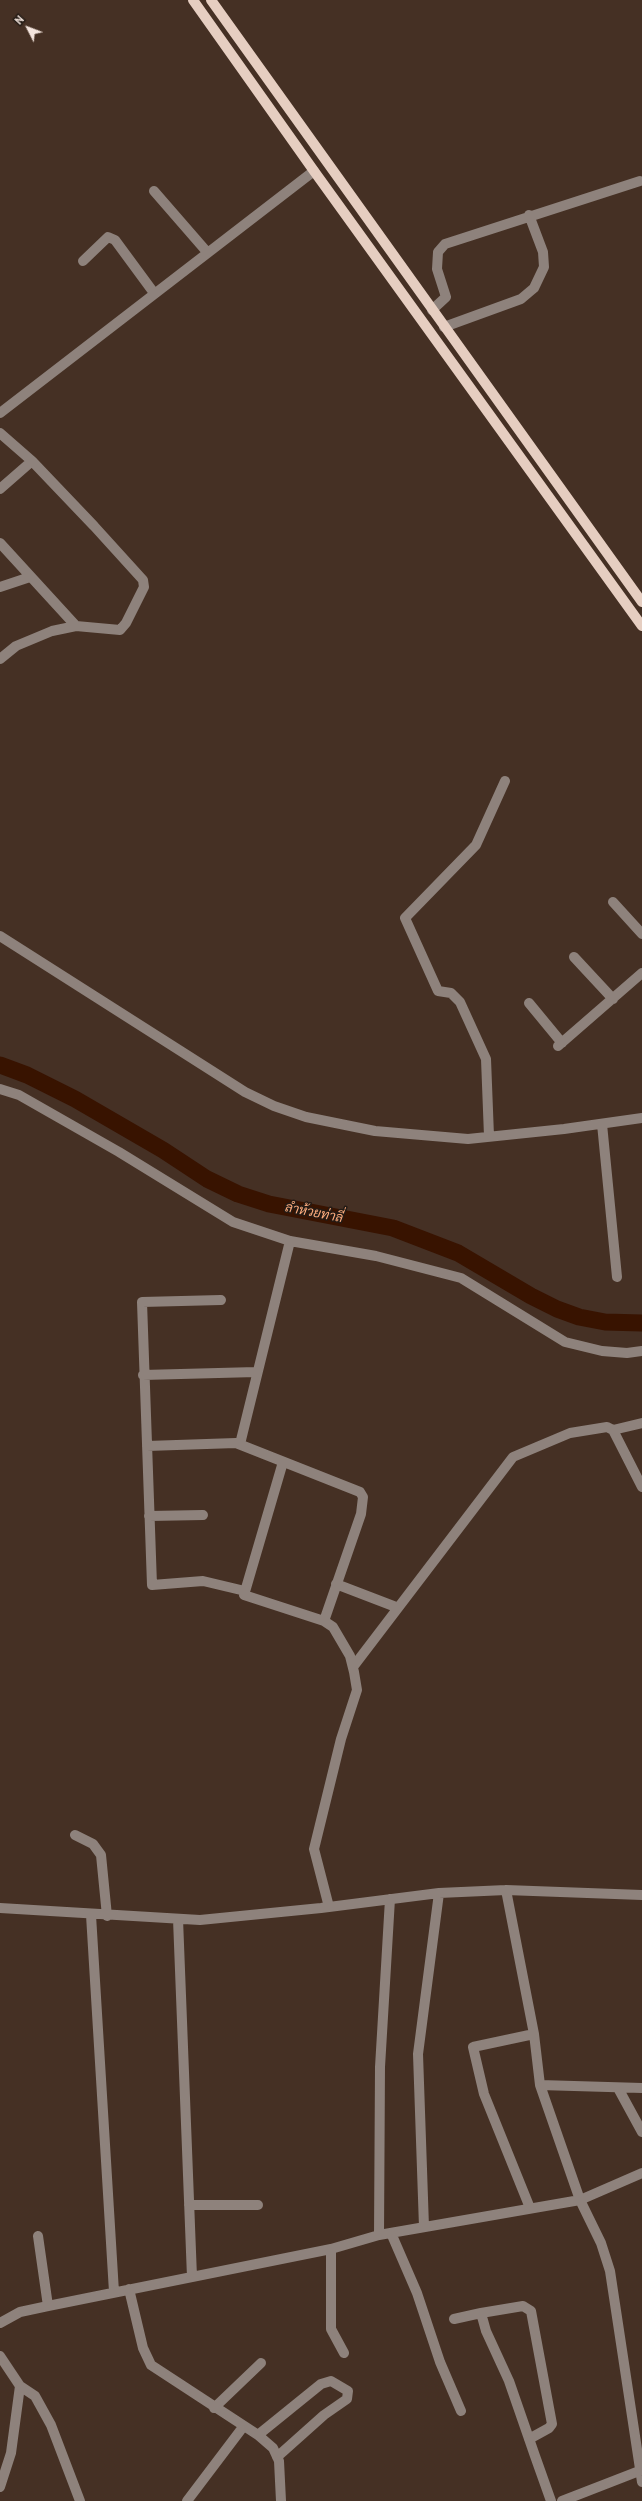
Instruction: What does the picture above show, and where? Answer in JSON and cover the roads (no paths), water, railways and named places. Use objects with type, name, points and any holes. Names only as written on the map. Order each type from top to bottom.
[{"type":"main road","points":[[193,0],[314,171],[642,626]]},
{"type":"main road","points":[[210,0],[642,602]]},
{"type":"street","points":[[0,413],[314,171]]},
{"type":"street","points":[[432,310],[446,297],[437,269],[438,252],[445,244],[529,215],[640,181]]},
{"type":"street","points":[[154,191],[207,252]]},
{"type":"street","points":[[444,328],[521,299],[534,288],[544,267],[543,252],[529,215]]},
{"type":"street","points":[[83,261],[108,237],[115,240],[154,293]]},
{"type":"street","points":[[0,433],[32,461],[143,580],[144,587],[126,623],[120,630],[76,626],[52,631],[16,646],[0,659]]},
{"type":"street","points":[[0,489],[32,461]]},
{"type":"street","points":[[0,543],[76,626]]},
{"type":"street","points":[[0,587],[30,577]]},
{"type":"street","points":[[489,1136],[486,1059],[460,1002],[451,993],[438,991],[405,918],[476,845],[505,781]]},
{"type":"street","points":[[613,902],[642,934]]},
{"type":"street","points":[[0,936],[245,1092],[274,1106],[306,1117],[375,1131],[468,1138],[602,1124],[642,1118]]},
{"type":"street","points":[[574,958],[613,999]]},
{"type":"street","points":[[529,1003],[560,1045],[642,973]]},
{"type":"street","points":[[0,1089],[19,1095],[112,1148],[233,1222],[290,1242],[376,1256],[461,1278],[565,1342],[602,1351],[627,1353],[642,1351]]},
{"type":"street","points":[[602,1124],[617,1277]]},
{"type":"street","points":[[240,1444],[256,1372],[290,1242]]},
{"type":"street","points":[[221,1300],[142,1302],[143,1375],[152,1585],[203,1582],[245,1591]]},
{"type":"street","points":[[143,1375],[256,1372]]},
{"type":"street","points":[[613,1430],[642,1423]]},
{"type":"street","points":[[353,1667],[396,1608],[513,1458],[570,1433],[607,1427],[613,1430],[642,1487]]},
{"type":"street","points":[[147,1446],[240,1444],[283,1462],[353,1487],[363,1497],[361,1514],[324,1621]]},
{"type":"street","points":[[283,1462],[244,1595],[324,1621],[333,1627],[342,1641],[353,1667],[357,1690],[341,1739],[314,1850],[329,1907]]},
{"type":"street","points":[[149,1516],[203,1514]]},
{"type":"street","points":[[336,1584],[396,1608]]},
{"type":"street","points":[[75,1835],[93,1844],[100,1855],[107,1916]]},
{"type":"street","points":[[506,1890],[534,2034],[540,2085],[580,2200],[601,2243],[610,2271],[642,2482]]},
{"type":"street","points":[[0,1908],[107,1916],[208,1920],[439,1893],[506,1890],[642,1895]]},
{"type":"street","points":[[424,2227],[418,2054],[439,1893]]},
{"type":"street","points":[[379,2235],[380,2067],[390,1899]]},
{"type":"street","points":[[91,1915],[114,2292]]},
{"type":"street","points":[[178,1919],[192,2277]]},
{"type":"street","points":[[530,2208],[484,2094],[473,2047],[534,2034]]},
{"type":"street","points":[[540,2085],[642,2088]]},
{"type":"street","points":[[618,2088],[642,2132]]},
{"type":"street","points":[[0,2323],[20,2312],[331,2249],[379,2235],[580,2200],[642,2173]]},
{"type":"street","points":[[189,2205],[258,2205]]},
{"type":"street","points":[[391,2233],[417,2293],[440,2362],[461,2411]]},
{"type":"street","points":[[38,2236],[48,2306]]},
{"type":"street","points":[[331,2249],[331,2329],[344,2353]]},
{"type":"street","points":[[129,2289],[143,2348],[151,2365],[214,2408],[258,2435],[273,2448],[279,2461],[281,2501]]},
{"type":"street","points":[[454,2319],[523,2306],[531,2311],[552,2424],[549,2428],[529,2439]]},
{"type":"street","points":[[481,2313],[486,2331],[509,2381],[551,2501]]},
{"type":"street","points":[[0,2356],[20,2386],[35,2396],[51,2425],[80,2501]]},
{"type":"street","points":[[214,2408],[261,2363]]},
{"type":"street","points":[[258,2435],[321,2384],[331,2381],[348,2391],[347,2399],[324,2415],[277,2456]]},
{"type":"street","points":[[0,2487],[11,2454],[20,2386]]},
{"type":"street","points":[[187,2501],[244,2427]]},
{"type":"street","points":[[562,2501],[641,2471]]},
{"type":"waterway","name":"ลำห้วยท่าลี่","points":[[0,1065],[27,1075],[75,1099],[163,1150],[207,1179],[238,1194],[269,1204],[393,1228],[458,1253],[531,1296],[557,1309],[579,1317],[605,1322],[642,1323]]}]
